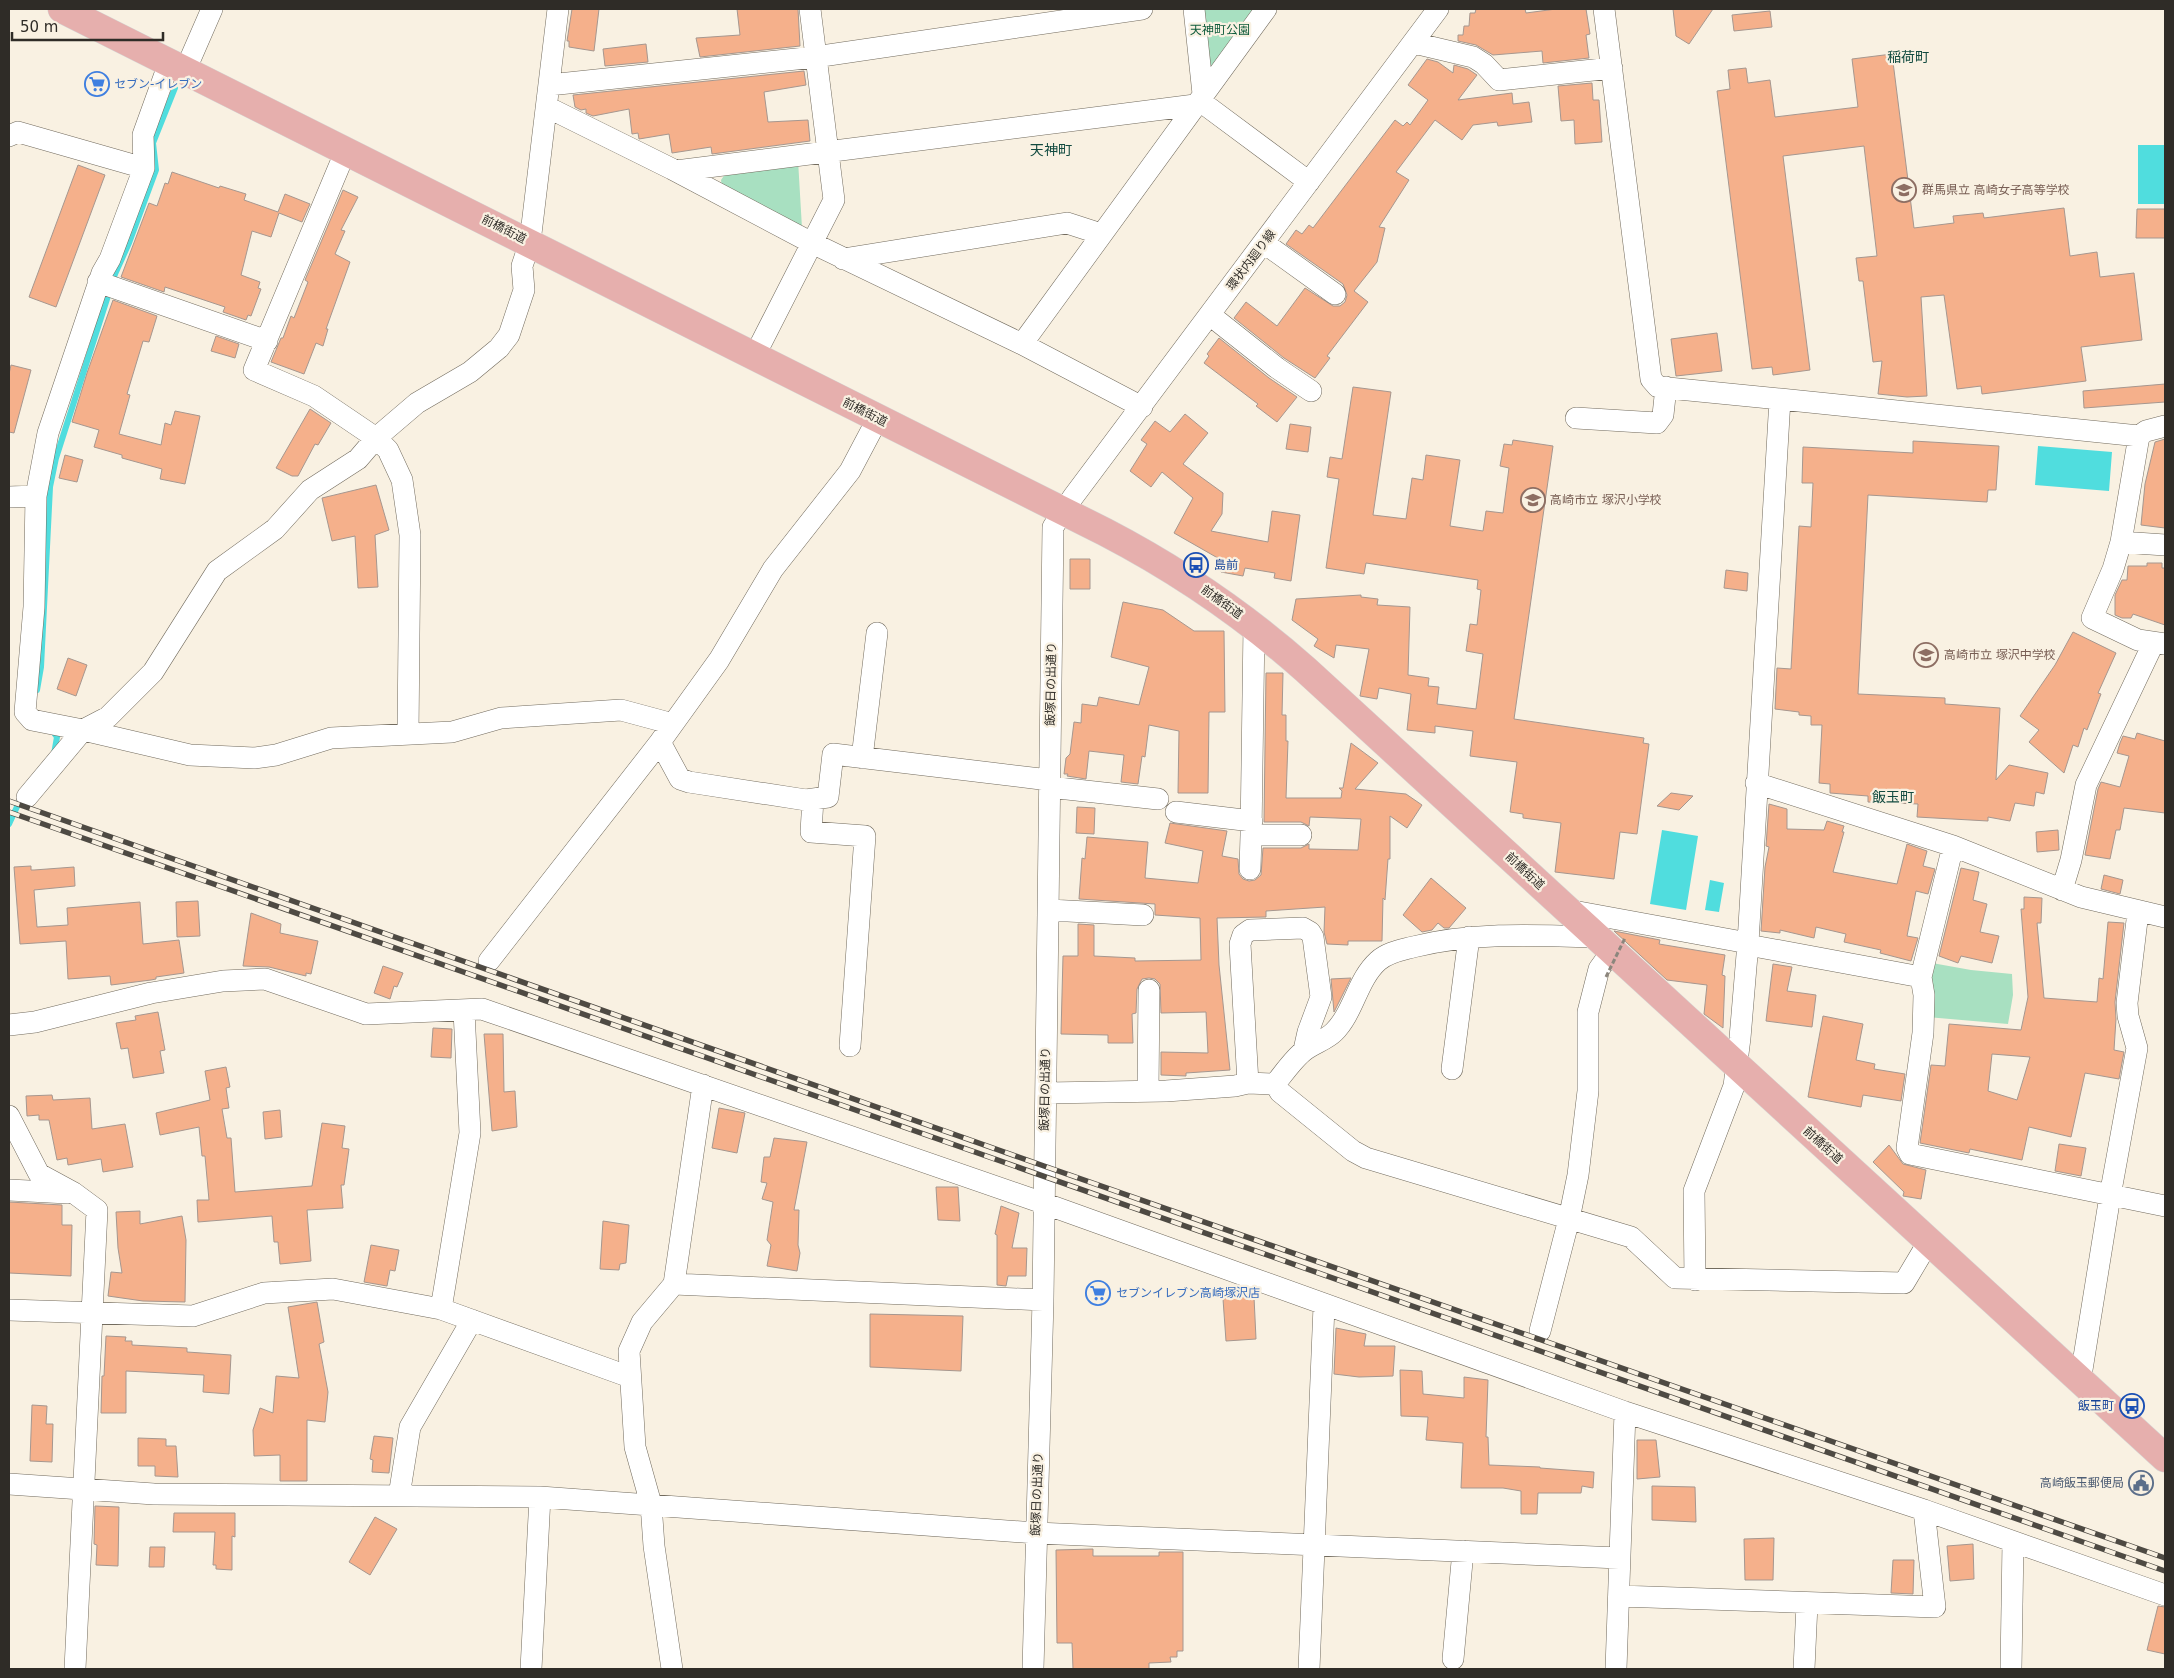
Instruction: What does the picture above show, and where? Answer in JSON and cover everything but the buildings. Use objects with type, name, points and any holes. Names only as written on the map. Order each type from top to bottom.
[{"type":"main road","name":"前橋街道","points":[[62,9],[99,17],[177,67],[756,355],[1169,566],[1254,626],[1306,670],[1568,910],[1610,951],[2165,1458]]},
{"type":"street","points":[[212,9],[177,67],[143,135],[144,168],[110,259],[98,282],[48,433],[36,496],[34,607],[25,712],[32,720],[190,755],[254,758],[276,755],[331,738],[452,732],[502,718],[621,710],[673,724]]},
{"type":"street","points":[[27,797],[82,730],[108,717],[153,672],[216,571],[275,529],[310,490],[358,459],[376,438],[417,403],[470,372],[498,348],[509,335],[524,290],[522,266],[530,242],[558,9]]},
{"type":"street","points":[[756,355],[834,200],[810,9]]},
{"type":"street","points":[[549,85],[815,57],[1142,9]]},
{"type":"street","points":[[1194,9],[1200,100]]},
{"type":"street","points":[[1022,344],[1266,9]]},
{"type":"street","name":"環状内廻り線","points":[[1064,512],[1073,497],[1438,9]]},
{"type":"street","points":[[1604,9],[1651,379],[1658,387],[2140,436]]},
{"type":"street","points":[[1414,43],[1473,57],[1484,64],[1499,80],[1612,68]]},
{"type":"street","points":[[676,171],[1200,100],[1309,182]]},
{"type":"street","points":[[547,107],[676,171],[812,243],[1022,344],[1142,407]]},
{"type":"street","points":[[9,136],[18,132],[144,168]]},
{"type":"street","points":[[346,150],[254,370],[314,396],[376,438],[388,450],[402,480],[410,535],[408,734]]},
{"type":"street","points":[[843,258],[1068,224],[1101,234]]},
{"type":"street","points":[[1264,243],[1334,294]]},
{"type":"street","points":[[98,282],[267,341]]},
{"type":"street","points":[[1210,315],[1277,368],[1311,391]]},
{"type":"street","points":[[1576,418],[1657,423],[1663,416],[1666,387]]},
{"type":"street","points":[[1695,1280],[1694,1191],[1734,1086],[1737,1066],[1748,944],[1780,399]]},
{"type":"street","points":[[489,961],[660,742],[719,660],[774,569],[850,471],[878,418]]},
{"type":"street","points":[[2062,890],[2086,785],[2159,644],[2117,631],[2092,618],[2113,569],[2121,542],[2140,436],[2146,431],[2165,426]]},
{"type":"street","points":[[9,497],[36,496]]},
{"type":"street","name":"飯塚日の出通り","points":[[1033,1669],[1043,1300],[1053,527],[1064,512]]},
{"type":"street","points":[[2121,542],[2165,545]]},
{"type":"street","points":[[1250,868],[1254,626]]},
{"type":"street","points":[[862,758],[877,633]]},
{"type":"street","points":[[660,742],[680,779],[806,800],[828,797],[833,754],[1158,799]]},
{"type":"street","points":[[1756,783],[1953,846],[2081,897],[2165,917]]},
{"type":"street","points":[[813,799],[811,832],[865,836],[850,1046]]},
{"type":"street","points":[[1176,812],[1301,836]]},
{"type":"street","points":[[1953,846],[1921,977],[1924,995],[1923,1032],[1907,1148],[1910,1154],[2165,1206]]},
{"type":"street","points":[[1049,910],[1144,915]]},
{"type":"street","points":[[1568,910],[1921,977]]},
{"type":"street","points":[[2080,1382],[2110,1196],[2137,1048],[2128,1016],[2127,1003],[2138,912]]},
{"type":"street","points":[[1248,1083],[1240,944],[1243,935],[1250,930],[1303,928],[1310,932],[1313,937],[1321,997],[1308,1032],[1304,1050]]},
{"type":"street","points":[[1275,1084],[1304,1050],[1334,1032],[1345,1019],[1368,973],[1378,961],[1396,952],[1438,941],[1469,937],[1527,935],[1610,951],[1599,970],[1588,1012],[1588,1091],[1578,1175],[1569,1219],[1540,1331]]},
{"type":"street","points":[[1452,1069],[1469,937]]},
{"type":"street","points":[[9,1025],[35,1022],[151,993],[223,981],[265,979],[366,1014],[482,1009],[1043,1204],[1625,1412],[1924,1510],[2165,1595]]},
{"type":"street","points":[[1148,1091],[1149,990]]},
{"type":"street","points":[[441,1309],[470,1133],[464,1011]]},
{"type":"street","points":[[1046,1092],[1200,1090],[1248,1083],[1275,1084]]},
{"type":"street","points":[[1275,1084],[1280,1092],[1353,1151],[1366,1158],[1631,1237],[1675,1278],[1695,1280],[1904,1283],[1929,1241]]},
{"type":"street","points":[[672,1669],[654,1546],[651,1504],[636,1447],[629,1351],[642,1322],[674,1284],[703,1085]]},
{"type":"street","points":[[9,1116],[39,1174],[74,1193],[97,1210],[75,1669]]},
{"type":"street","points":[[9,1190],[74,1193]]},
{"type":"street","points":[[674,1284],[1043,1300]]},
{"type":"street","points":[[9,1310],[193,1316],[264,1293],[333,1289],[441,1309],[630,1377]]},
{"type":"street","points":[[1309,1669],[1324,1306]]},
{"type":"street","points":[[399,1496],[410,1427],[472,1320]]},
{"type":"street","points":[[1616,1669],[1625,1412]]},
{"type":"street","points":[[9,1484],[154,1494],[540,1497],[1036,1533],[1619,1558]]},
{"type":"street","points":[[531,1669],[540,1497]]},
{"type":"street","points":[[1619,1596],[1934,1607],[1924,1510]]},
{"type":"street","points":[[2011,1669],[2013,1542]]},
{"type":"street","points":[[1453,1659],[1463,1551]]},
{"type":"street","points":[[1804,1669],[1807,1604]]},
{"type":"green space","name":"天神町公園","points":[[1197,9],[1261,9],[1205,86]]},
{"type":"green space","points":[[798,160],[802,228],[722,187],[721,180],[728,170]]},
{"type":"green space","points":[[1932,963],[1971,970],[2012,974],[2013,995],[2008,1024],[1927,1017]]},
{"type":"water","points":[[2138,145],[2165,145],[2165,204],[2138,204]]},
{"type":"water","points":[[2038,446],[2112,452],[2109,491],[2035,485]]},
{"type":"water","points":[[1662,830],[1698,836],[1686,910],[1650,904]]},
{"type":"water","points":[[1710,880],[1724,883],[1719,912],[1705,910]]},
{"type":"waterway","points":[[37,690],[41,667],[50,487],[56,458],[115,274],[129,243],[156,170],[153,143],[175,88]]},
{"type":"waterway","points":[[51,729],[57,737],[54,754]]},
{"type":"waterway","points":[[9,824],[22,796]]},
{"type":"railway","points":[[9,801],[1044,1166],[2165,1558]]},
{"type":"railway","points":[[9,812],[2165,1571]]},
{"type":"place","name":"セブン-イレブン","points":[[97,84]]},
{"type":"place","name":"群馬県立 高崎女子高等学校","points":[[1904,190]]},
{"type":"place","name":"高崎市立 塚沢小学校","points":[[1533,500]]},
{"type":"place","name":"島前","points":[[1196,565]]},
{"type":"place","name":"高崎市立 塚沢中学校","points":[[1926,655]]},
{"type":"place","name":"セブンイレブン高崎塚沢店","points":[[1098,1293]]},
{"type":"place","name":"飯玉町","points":[[2132,1406]]},
{"type":"place","name":"高崎飯玉郵便局","points":[[2141,1483]]},
{"type":"district","name":"稲荷町","points":[[1908,57]]},
{"type":"district","name":"天神町","points":[[1051,150]]},
{"type":"district","name":"飯玉町","points":[[1893,797]]}]
